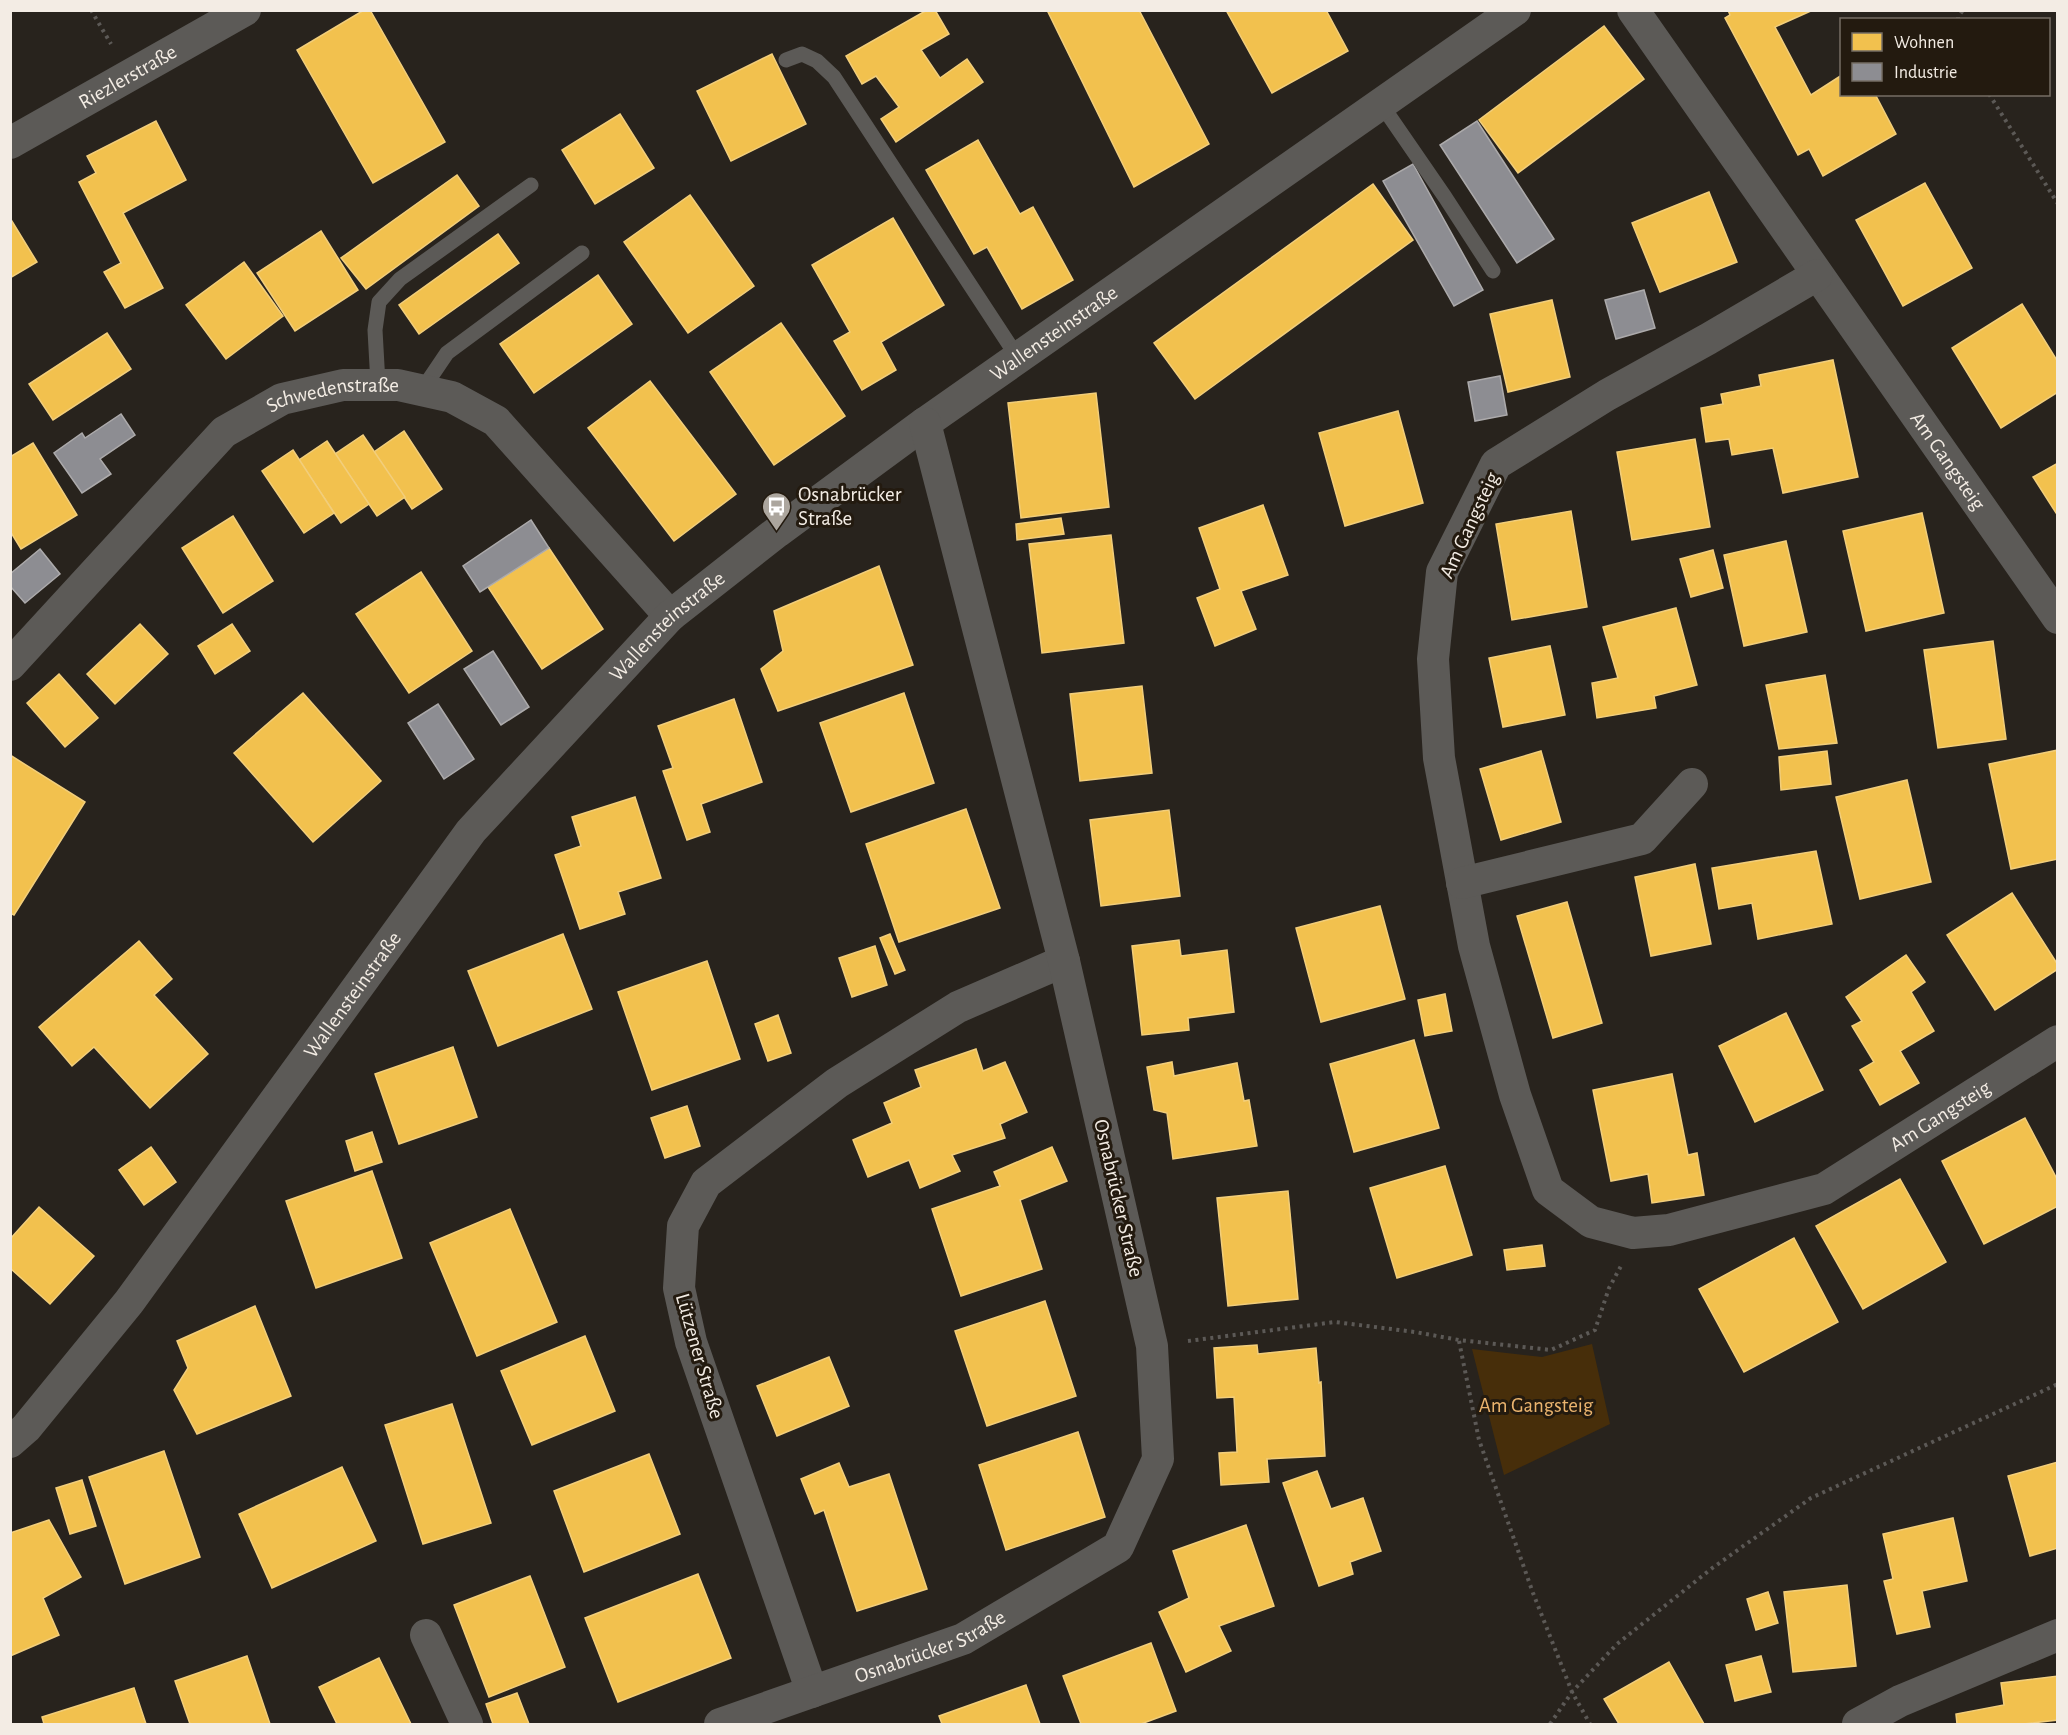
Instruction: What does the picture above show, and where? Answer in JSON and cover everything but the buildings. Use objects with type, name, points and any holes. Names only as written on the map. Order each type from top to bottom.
[{"type":"street","name":"Riezlerstraße","points":[[10,143],[245,10]]},
{"type":"street","name":"Wallensteinstraße","points":[[16,1426],[129,1302],[471,831],[670,616],[777,532],[925,423],[1515,10]]},
{"type":"street","name":"Am Gangsteig","points":[[1633,10],[2058,618]]},
{"type":"street","name":"Am Gangsteig","points":[[1817,275],[1708,339],[1607,394],[1496,464],[1442,572],[1433,659],[1438,758],[1474,946],[1515,1095],[1548,1190],[1590,1222],[1633,1233],[1669,1230],[1824,1189],[2058,1041]]},
{"type":"street","name":"Schwedenstraße","points":[[10,665],[224,432],[282,399],[343,384],[398,385],[452,397],[496,421],[670,616]]},
{"type":"street","name":"Osnabrücker Straße","points":[[720,1725],[963,1639],[1118,1546],[1158,1459],[1152,1346],[1064,962],[925,423]]},
{"type":"street","points":[[1462,883],[1642,839],[1692,784]]},
{"type":"street","name":"Lützener Straße","points":[[812,1692],[691,1341],[679,1288],[683,1226],[706,1183],[837,1083],[958,1007],[1064,962]]},
{"type":"street","points":[[426,1635],[466,1725]]},
{"type":"street","points":[[1858,1725],[1902,1713],[2058,1635]]},
{"type":"lane","points":[[786,60],[802,54],[817,61],[834,77],[1018,358]]},
{"type":"lane","points":[[1381,104],[1445,196],[1493,271]]},
{"type":"lane","points":[[378,384],[375,330],[379,302],[400,279],[531,185]]},
{"type":"lane","points":[[422,390],[447,353],[582,253]]},
{"type":"path","points":[[1990,96],[2058,204]]},
{"type":"path","points":[[1152,1346],[1335,1322],[1459,1340],[1551,1350],[1595,1330],[1609,1288],[1635,1240],[1633,1233]]},
{"type":"path","points":[[1459,1340],[1479,1440],[1533,1593],[1572,1692],[1590,1725]]},
{"type":"path","points":[[1550,1725],[1572,1692],[1617,1644],[1711,1569],[1812,1498],[2058,1384]]},
{"type":"green space","name":"Am Gangsteig","points":[[1592,1344],[1610,1424],[1504,1475],[1472,1349],[1542,1357]]},
{"type":"place","name":"Osnabrücker Straße","points":[[777,532]]}]
